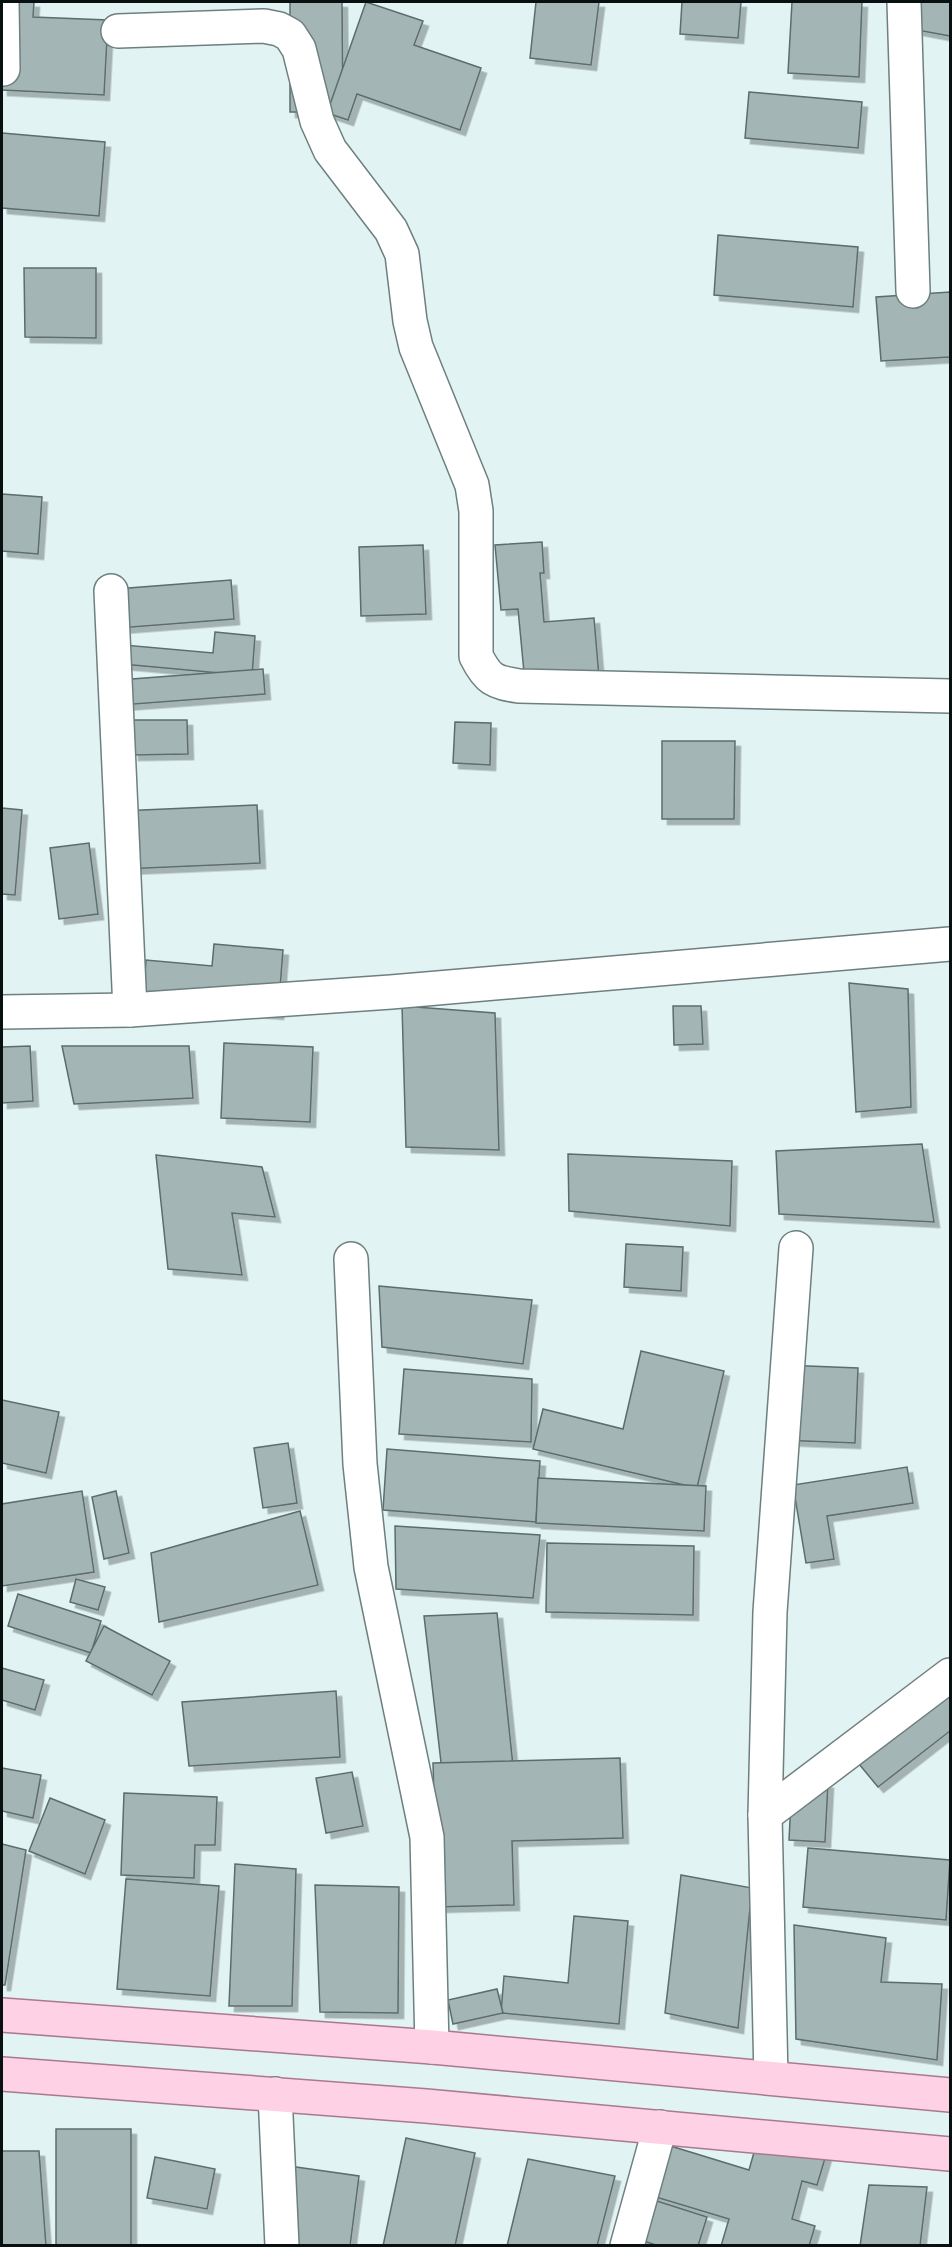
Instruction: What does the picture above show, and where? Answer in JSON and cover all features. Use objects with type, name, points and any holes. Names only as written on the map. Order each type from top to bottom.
[{"type":"main road","points":[[2,2015],[432,2047],[951,2095]]},
{"type":"main road","points":[[2,2074],[275,2094],[951,2154]]},
{"type":"street","points":[[2,2],[3,69]]},
{"type":"street","points":[[903,2],[913,291]]},
{"type":"street","points":[[118,31],[264,26],[279,28],[290,35],[299,49],[317,121],[330,150],[391,230],[402,254],[410,321],[416,347],[472,485],[476,511],[476,656],[485,674],[497,682],[519,686],[951,696]]},
{"type":"street","points":[[111,591],[130,1010]]},
{"type":"street","points":[[2,1012],[130,1010],[403,992],[951,944]]},
{"type":"street","points":[[771,2078],[765,1815],[770,1612],[796,1248]]},
{"type":"street","points":[[351,1259],[360,1464],[371,1567],[427,1837],[432,2047]]},
{"type":"street","points":[[765,1815],[951,1675]]},
{"type":"street","points":[[275,2094],[282,2246]]},
{"type":"street","points":[[627,2246],[660,2127]]},
{"type":"building","points":[[2,2],[34,2],[33,17],[108,20],[104,95],[2,90]]},
{"type":"building","points":[[290,2],[342,2],[343,112],[290,112]]},
{"type":"building","points":[[366,2],[423,21],[414,45],[481,68],[460,130],[357,94],[348,120],[327,113]]},
{"type":"building","points":[[536,2],[599,2],[591,65],[530,58]]},
{"type":"building","points":[[682,2],[741,2],[738,38],[680,34]]},
{"type":"building","points":[[792,2],[862,2],[859,77],[788,73]]},
{"type":"building","points":[[921,2],[950,2],[950,36],[917,30]]},
{"type":"building","points":[[749,92],[862,102],[858,148],[745,138]]},
{"type":"building","points":[[2,133],[105,142],[99,216],[2,208]]},
{"type":"building","points":[[718,235],[858,247],[853,307],[714,295]]},
{"type":"building","points":[[24,268],[96,268],[96,338],[25,337]]},
{"type":"building","points":[[950,292],[950,357],[881,361],[876,297]]},
{"type":"building","points":[[2,494],[42,497],[38,554],[2,551]]},
{"type":"building","points":[[542,542],[544,573],[540,573],[544,622],[594,618],[599,677],[525,683],[518,609],[501,610],[495,545]]},
{"type":"building","points":[[423,545],[426,614],[361,616],[359,547]]},
{"type":"building","points":[[231,580],[234,619],[119,628],[116,589]]},
{"type":"building","points":[[215,632],[255,636],[252,676],[122,664],[124,645],[213,653]]},
{"type":"building","points":[[263,669],[265,694],[121,705],[119,680]]},
{"type":"building","points":[[133,720],[187,720],[188,754],[133,755]]},
{"type":"building","points":[[455,722],[491,723],[490,765],[453,763]]},
{"type":"building","points":[[662,741],[735,741],[734,819],[662,819]]},
{"type":"building","points":[[257,805],[260,863],[123,869],[120,811]]},
{"type":"building","points":[[2,808],[22,810],[15,895],[2,894]]},
{"type":"building","points":[[89,843],[98,914],[59,919],[50,848]]},
{"type":"building","points":[[214,944],[283,950],[278,1014],[143,1002],[146,960],[212,966]]},
{"type":"building","points":[[849,983],[908,989],[911,1107],[856,1112]]},
{"type":"building","points":[[402,1006],[495,1013],[499,1150],[406,1147]]},
{"type":"building","points":[[673,1006],[701,1006],[703,1044],[674,1045]]},
{"type":"building","points":[[224,1043],[313,1047],[310,1122],[221,1118]]},
{"type":"building","points":[[30,1046],[33,1101],[2,1103],[2,1047]]},
{"type":"building","points":[[62,1046],[189,1046],[193,1098],[74,1104]]},
{"type":"building","points":[[922,1144],[934,1222],[779,1214],[776,1151]]},
{"type":"building","points":[[568,1154],[732,1161],[730,1226],[569,1211]]},
{"type":"building","points":[[156,1155],[262,1167],[275,1217],[232,1213],[242,1275],[168,1269]]},
{"type":"building","points":[[626,1244],[683,1247],[681,1291],[624,1287]]},
{"type":"building","points":[[379,1286],[532,1300],[523,1364],[382,1347]]},
{"type":"building","points":[[641,1351],[724,1371],[697,1488],[533,1449],[543,1409],[623,1429]]},
{"type":"building","points":[[783,1365],[858,1368],[855,1443],[780,1440]]},
{"type":"building","points":[[404,1369],[532,1379],[531,1442],[399,1434]]},
{"type":"building","points":[[2,1400],[59,1412],[46,1473],[2,1463]]},
{"type":"building","points":[[288,1443],[297,1503],[263,1508],[254,1448]]},
{"type":"building","points":[[387,1449],[540,1461],[536,1522],[383,1510]]},
{"type":"building","points":[[907,1467],[913,1503],[827,1516],[834,1559],[806,1563],[793,1485]]},
{"type":"building","points":[[538,1478],[706,1486],[704,1531],[536,1523]]},
{"type":"building","points":[[82,1491],[94,1572],[2,1586],[2,1504]]},
{"type":"building","points":[[116,1491],[129,1553],[104,1559],[92,1497]]},
{"type":"building","points":[[300,1511],[318,1585],[159,1622],[151,1553]]},
{"type":"building","points":[[395,1526],[540,1535],[533,1598],[396,1589]]},
{"type":"building","points":[[547,1543],[694,1546],[693,1615],[546,1612]]},
{"type":"building","points":[[76,1579],[105,1587],[98,1610],[70,1602]]},
{"type":"building","points":[[18,1594],[101,1621],[91,1653],[8,1626]]},
{"type":"building","points":[[497,1613],[513,1766],[442,1771],[424,1616]]},
{"type":"building","points":[[104,1626],[170,1661],[152,1695],[86,1661]]},
{"type":"building","points":[[2,1668],[44,1680],[35,1710],[2,1700]]},
{"type":"building","points":[[950,1675],[950,1731],[878,1787],[850,1753]]},
{"type":"building","points":[[336,1691],[340,1757],[189,1766],[182,1702]]},
{"type":"building","points":[[620,1758],[623,1838],[512,1841],[514,1905],[437,1907],[433,1763]]},
{"type":"building","points":[[2,1768],[41,1775],[33,1818],[2,1811]]},
{"type":"building","points":[[352,1772],[363,1826],[326,1833],[316,1778]]},
{"type":"building","points":[[792,1781],[828,1783],[825,1842],[789,1840]]},
{"type":"building","points":[[124,1793],[217,1797],[215,1845],[195,1845],[194,1878],[121,1875]]},
{"type":"building","points":[[50,1798],[105,1820],[85,1874],[29,1851]]},
{"type":"building","points":[[2,1844],[26,1850],[5,1985],[2,1985]]},
{"type":"building","points":[[808,1848],[950,1860],[946,1920],[803,1907]]},
{"type":"building","points":[[235,1864],[296,1869],[292,2006],[229,2006]]},
{"type":"building","points":[[681,1875],[752,1888],[738,2028],[665,2013]]},
{"type":"building","points":[[126,1879],[219,1886],[210,1996],[117,1989]]},
{"type":"building","points":[[315,1885],[399,1887],[398,2013],[320,2012]]},
{"type":"building","points":[[574,1916],[628,1921],[619,2024],[501,2013],[504,1976],[568,1983]]},
{"type":"building","points":[[794,1925],[886,1938],[881,1982],[942,1984],[937,2060],[796,2039]]},
{"type":"building","points":[[497,1989],[503,2013],[453,2024],[448,2000]]},
{"type":"building","points":[[56,2129],[131,2129],[131,2246],[56,2246]]},
{"type":"building","points":[[759,2135],[826,2155],[817,2185],[802,2181],[792,2219],[815,2226],[809,2246],[721,2246],[729,2219],[636,2191],[651,2140],[749,2170]]},
{"type":"building","points":[[406,2138],[475,2153],[455,2246],[383,2246]]},
{"type":"building","points":[[2,2151],[39,2151],[46,2246],[2,2246]]},
{"type":"building","points":[[155,2157],[215,2169],[207,2209],[147,2198]]},
{"type":"building","points":[[528,2159],[615,2176],[597,2246],[507,2246]]},
{"type":"building","points":[[289,2166],[359,2176],[350,2246],[278,2246]]},
{"type":"building","points":[[869,2185],[927,2187],[920,2246],[860,2246]]},
{"type":"building","points":[[635,2194],[707,2217],[698,2246],[659,2246],[622,2234]]}]
